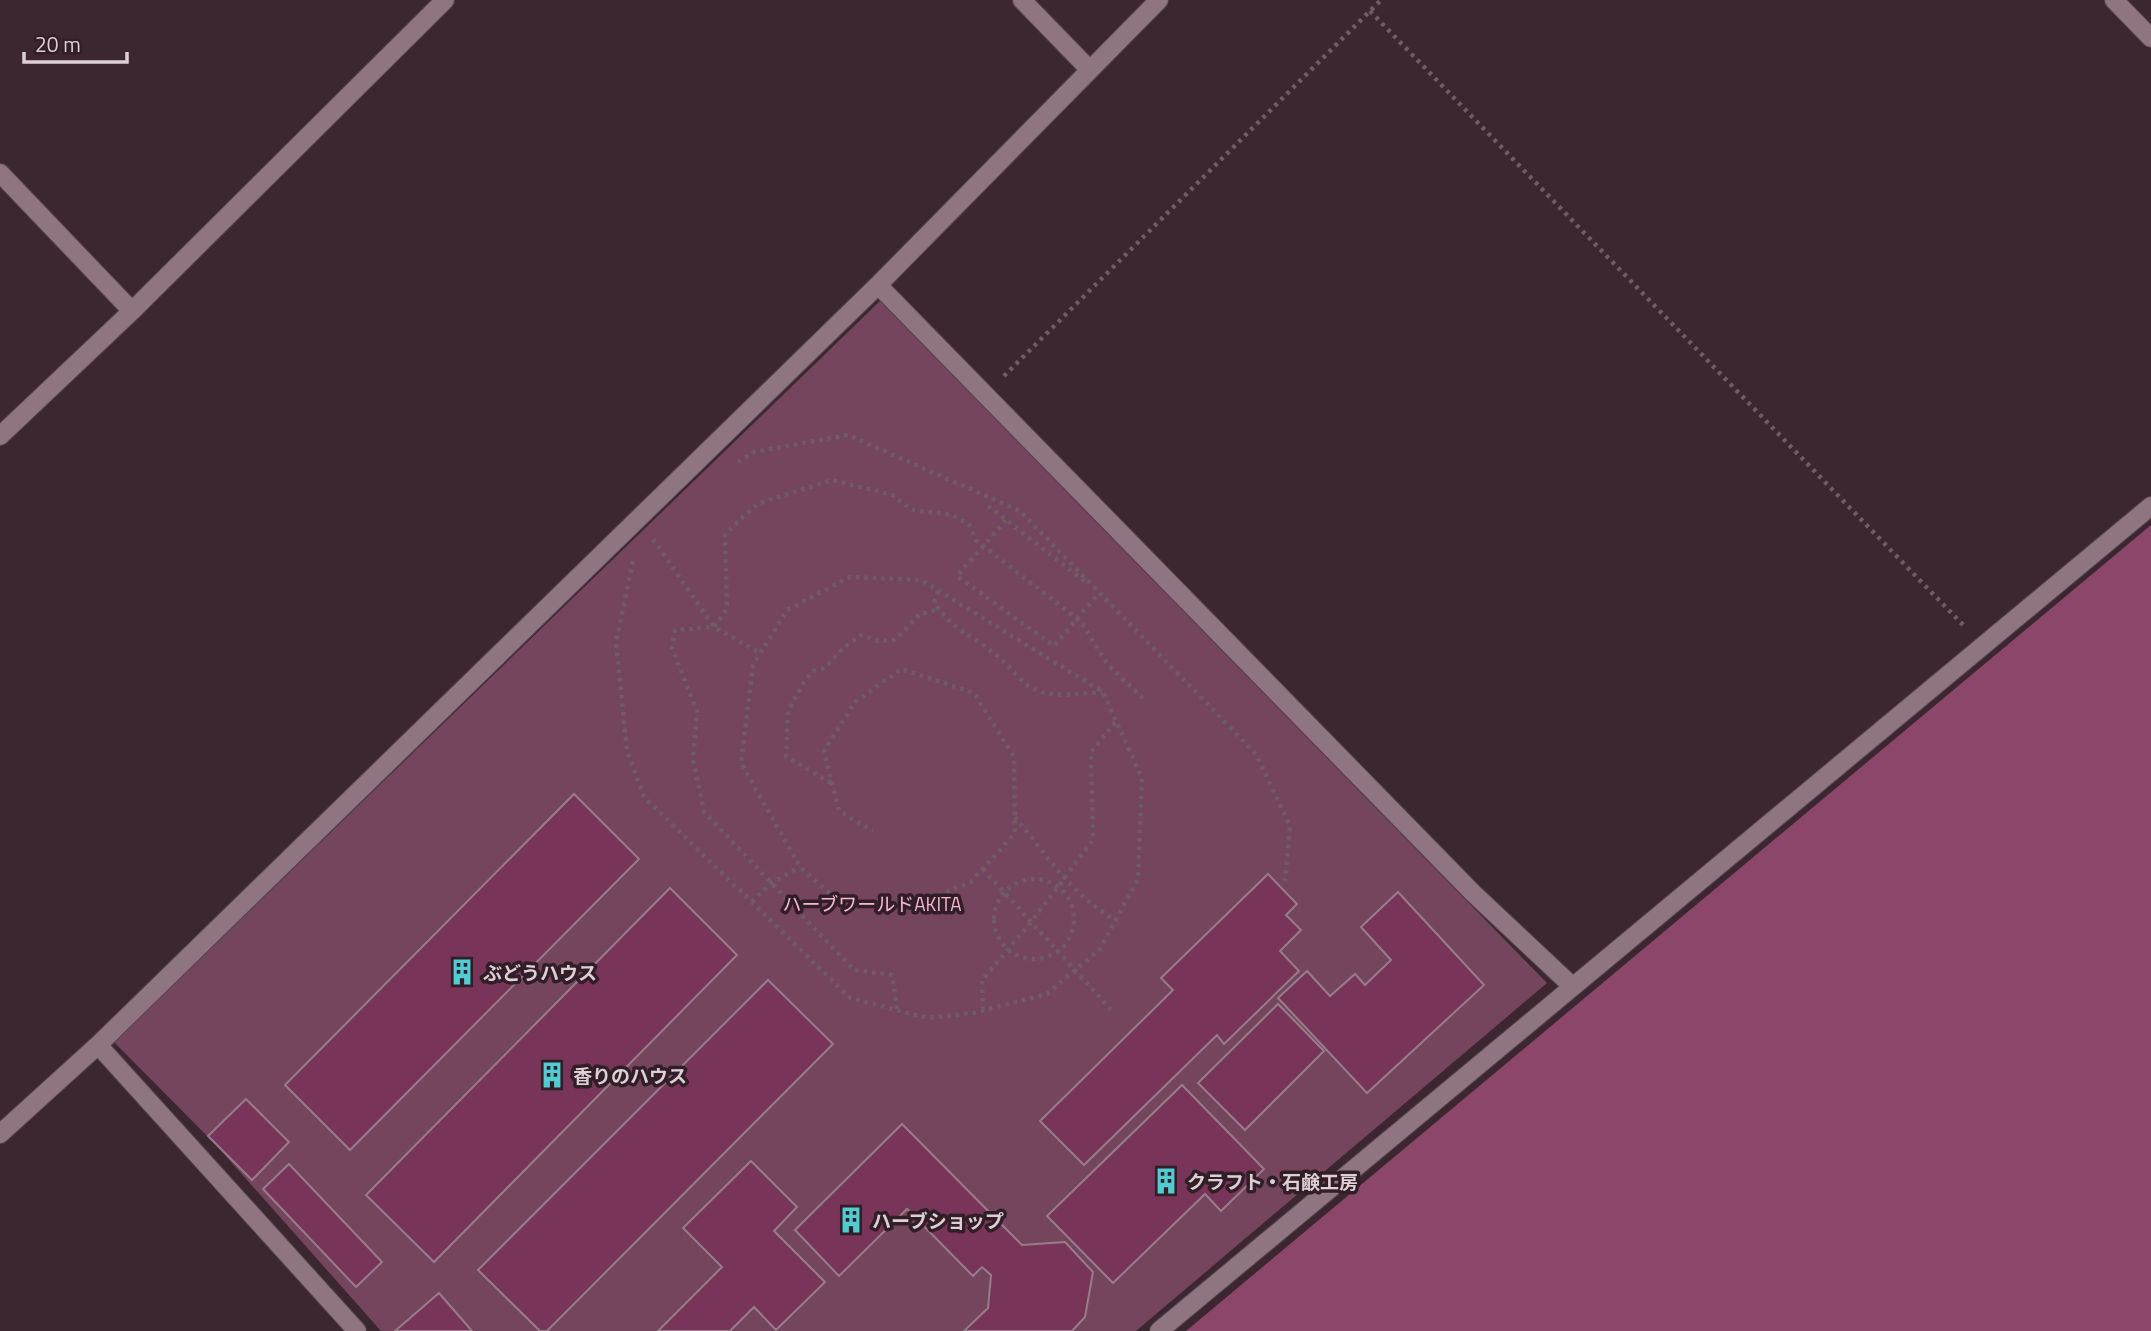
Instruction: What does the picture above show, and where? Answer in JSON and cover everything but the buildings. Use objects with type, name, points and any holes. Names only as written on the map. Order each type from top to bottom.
[{"type":"street","points":[[0,436],[132,311],[445,0]]},
{"type":"street","points":[[1022,0],[1090,70]]},
{"type":"street","points":[[0,1134],[98,1045],[878,285],[1159,0]]},
{"type":"street","points":[[2114,0],[2151,38]]},
{"type":"street","points":[[0,173],[132,311]]},
{"type":"street","points":[[878,285],[1473,893],[1572,986]]},
{"type":"street","points":[[1159,1331],[2151,506]]},
{"type":"street","points":[[98,1045],[357,1331]]},
{"type":"path","points":[[986,393],[1381,0]]},
{"type":"path","points":[[1370,11],[1983,645]]},
{"type":"path","points":[[733,464],[754,452],[848,435],[1020,511],[1256,754],[1290,826],[1285,881]]},
{"type":"path","points":[[714,628],[727,609],[725,534],[757,503],[832,480],[893,495],[912,510],[953,515],[970,526],[976,540],[1077,619],[1108,665],[1146,701]]},
{"type":"path","points":[[988,506],[1100,594]]},
{"type":"path","points":[[1006,520],[957,576],[1054,646],[1100,594]]},
{"type":"path","points":[[649,532],[714,628],[760,653]]},
{"type":"path","points":[[635,548],[616,642],[627,751],[644,797],[850,998],[928,1018],[983,1010],[1046,994],[1100,949],[1138,879],[1142,778],[1103,692],[921,580],[850,577],[787,610],[753,665],[741,762],[800,867],[842,905],[911,906],[971,882],[1015,833],[1014,757],[974,693],[901,669],[855,702],[824,751],[839,811],[873,831]]},
{"type":"path","points":[[938,591],[934,603],[959,630],[1002,659],[1033,688],[1061,695],[1103,692]]},
{"type":"path","points":[[832,784],[786,756],[788,711],[803,684],[813,671],[824,668],[847,645],[862,635],[877,641],[895,640],[920,614],[939,609]]},
{"type":"path","points":[[714,628],[675,631],[671,648],[697,711],[693,759],[704,812],[854,970],[892,975],[897,1009]]},
{"type":"path","points":[[983,1010],[982,981],[1032,921],[1093,840],[1090,752],[1116,721]]},
{"type":"path","points":[[1015,817],[1094,908],[1116,920]]},
{"type":"path","points":[[752,902],[771,883],[800,867]]},
{"type":"path","points":[[983,869],[1114,1013]]},
{"type":"path","points":[[1022,881],[1048,881],[1058,887],[1069,898],[1074,911],[1075,925],[1071,938],[1063,949],[1051,957],[1038,960],[1025,959],[1008,950],[996,933],[994,921],[995,908],[1001,896],[1022,881]]},
{"type":"green space","name":"ハーブワールドAKITA","points":[[880,301],[1547,983],[1136,1331],[381,1331],[216,1145],[114,1042]]},
{"type":"shaded area","points":[[2151,525],[2151,1331],[1186,1331]]},
{"type":"place","name":"ぶどうハウス","points":[[462,972]]},
{"type":"place","name":"香りのハウス","points":[[552,1075]]},
{"type":"place","name":"クラフト・石鹸工房","points":[[1166,1181]]},
{"type":"place","name":"ハーブショップ","points":[[851,1220]]}]
